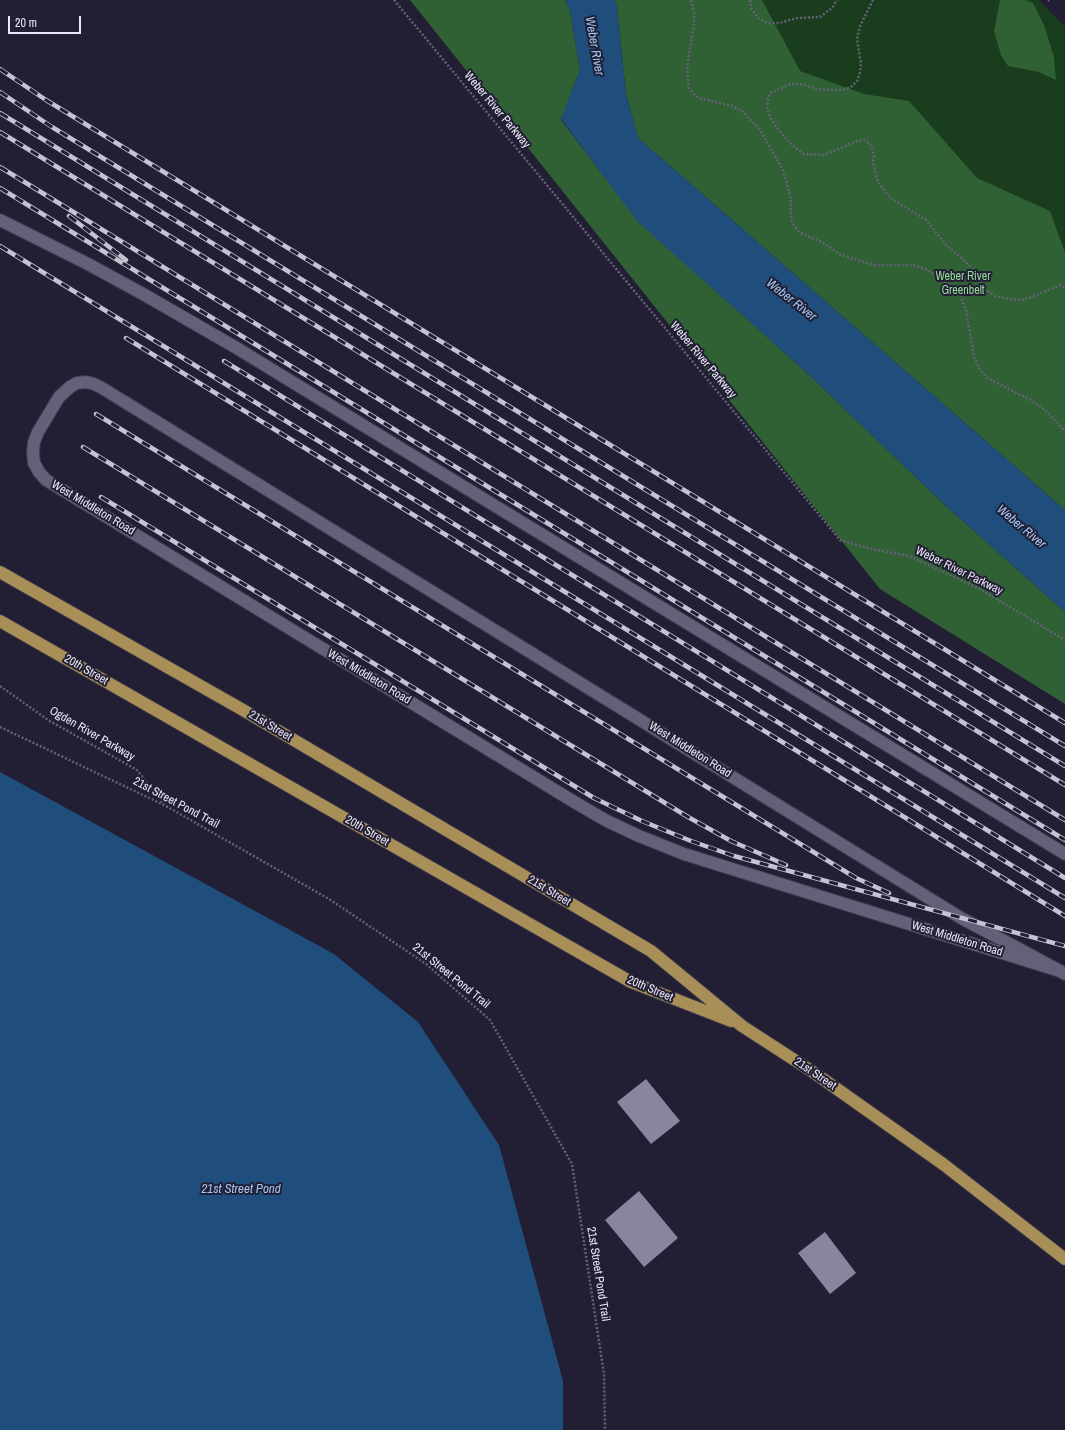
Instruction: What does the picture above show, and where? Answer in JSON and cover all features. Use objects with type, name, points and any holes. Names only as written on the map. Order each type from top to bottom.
[{"type":"main road","name":"21st Street","points":[[0,572],[243,710],[651,951],[742,1026],[813,1072],[943,1164],[1065,1258]]},
{"type":"main road","name":"20th Street","points":[[0,621],[631,982],[742,1026]]},
{"type":"lane","points":[[0,220],[88,264],[208,331],[1065,854]]},
{"type":"lane","name":"West Middleton Road","points":[[86,382],[102,388],[961,918],[1062,973],[684,854],[607,821],[46,480],[34,463],[34,442],[38,432],[59,397],[70,386],[77,383],[86,382]]},
{"type":"path","name":"Weber River Parkway","points":[[394,0],[840,540],[868,548],[909,556],[916,559],[980,589],[1065,640]]},
{"type":"path","points":[[691,0],[694,13],[694,24],[687,68],[690,88],[699,98],[732,106],[743,112],[760,130],[783,170],[791,198],[791,218],[795,227],[801,233],[823,243],[841,255],[874,265],[913,266],[928,270],[954,288],[966,310],[974,357],[979,368],[987,378],[1028,399],[1045,410],[1065,432]]},
{"type":"path","points":[[750,0],[751,8],[758,18],[768,23],[779,23],[797,18],[820,17],[832,8],[837,0]]},
{"type":"path","points":[[873,0],[860,26],[857,39],[860,72],[857,81],[851,87],[843,90],[832,90],[801,84],[791,84],[770,93],[767,108],[770,117],[778,129],[797,150],[804,154],[824,155],[857,141],[864,140],[869,143],[874,156],[873,160],[878,182],[885,192],[892,199],[926,220],[946,245],[973,270],[976,278],[985,288],[995,296],[1022,300],[1060,285],[1065,288]]},
{"type":"path","name":"Ogden River Parkway","points":[[0,686],[48,720],[137,770],[166,806]]},
{"type":"path","name":"21st Street Pond Trail","points":[[0,727],[166,806],[329,899],[426,964],[490,1020],[572,1164],[604,1374],[605,1430]]},
{"type":"green space","points":[[410,0],[565,0],[570,10],[580,70],[561,120],[639,222],[806,372],[945,505],[1065,612],[1065,704],[880,589]]},
{"type":"green space","name":"Weber River Greenbelt","points":[[615,0],[1039,0],[1065,27],[1065,510],[617,7]]},
{"type":"green space","name":"Weber River Greenbelt","points":[[615,0],[762,0],[800,71],[864,94],[909,101],[977,178],[1050,211],[1065,253],[1065,510],[638,138],[626,94]]},
{"type":"green space","points":[[1000,0],[1025,0],[1033,3],[1044,25],[1054,57],[1056,80],[1039,72],[1008,66],[1001,55],[994,31]]},
{"type":"water","name":"Weber River","points":[[565,0],[615,0],[626,94],[638,138],[1065,510],[1065,612],[945,505],[806,372],[638,222],[561,119],[580,70],[570,10]]},
{"type":"water","name":"21st Street Pond","points":[[0,772],[334,954],[418,1022],[499,1145],[563,1381],[563,1430],[0,1430]]},
{"type":"building","points":[[646,1079],[680,1121],[651,1144],[617,1102]]},
{"type":"building","points":[[639,1191],[678,1238],[644,1267],[605,1220]]},
{"type":"building","points":[[825,1232],[856,1273],[830,1294],[798,1253]]},
{"type":"railway","points":[[0,69],[46,100],[1065,723]]},
{"type":"railway","points":[[0,92],[52,127],[1065,746]]},
{"type":"railway","points":[[0,113],[1065,766]]},
{"type":"railway","points":[[0,132],[1065,785]]},
{"type":"railway","points":[[0,167],[1065,820]]},
{"type":"railway","points":[[0,188],[1065,840]]},
{"type":"railway","points":[[69,216],[126,260]]},
{"type":"railway","points":[[0,246],[1065,898]]},
{"type":"railway","points":[[126,338],[1065,916]]},
{"type":"railway","points":[[224,361],[1065,878]]},
{"type":"railway","points":[[96,414],[856,878],[889,893]]},
{"type":"railway","points":[[83,447],[688,817],[731,841],[786,865]]},
{"type":"railway","points":[[101,497],[594,798],[642,821],[691,841],[734,856],[1065,946]]}]
